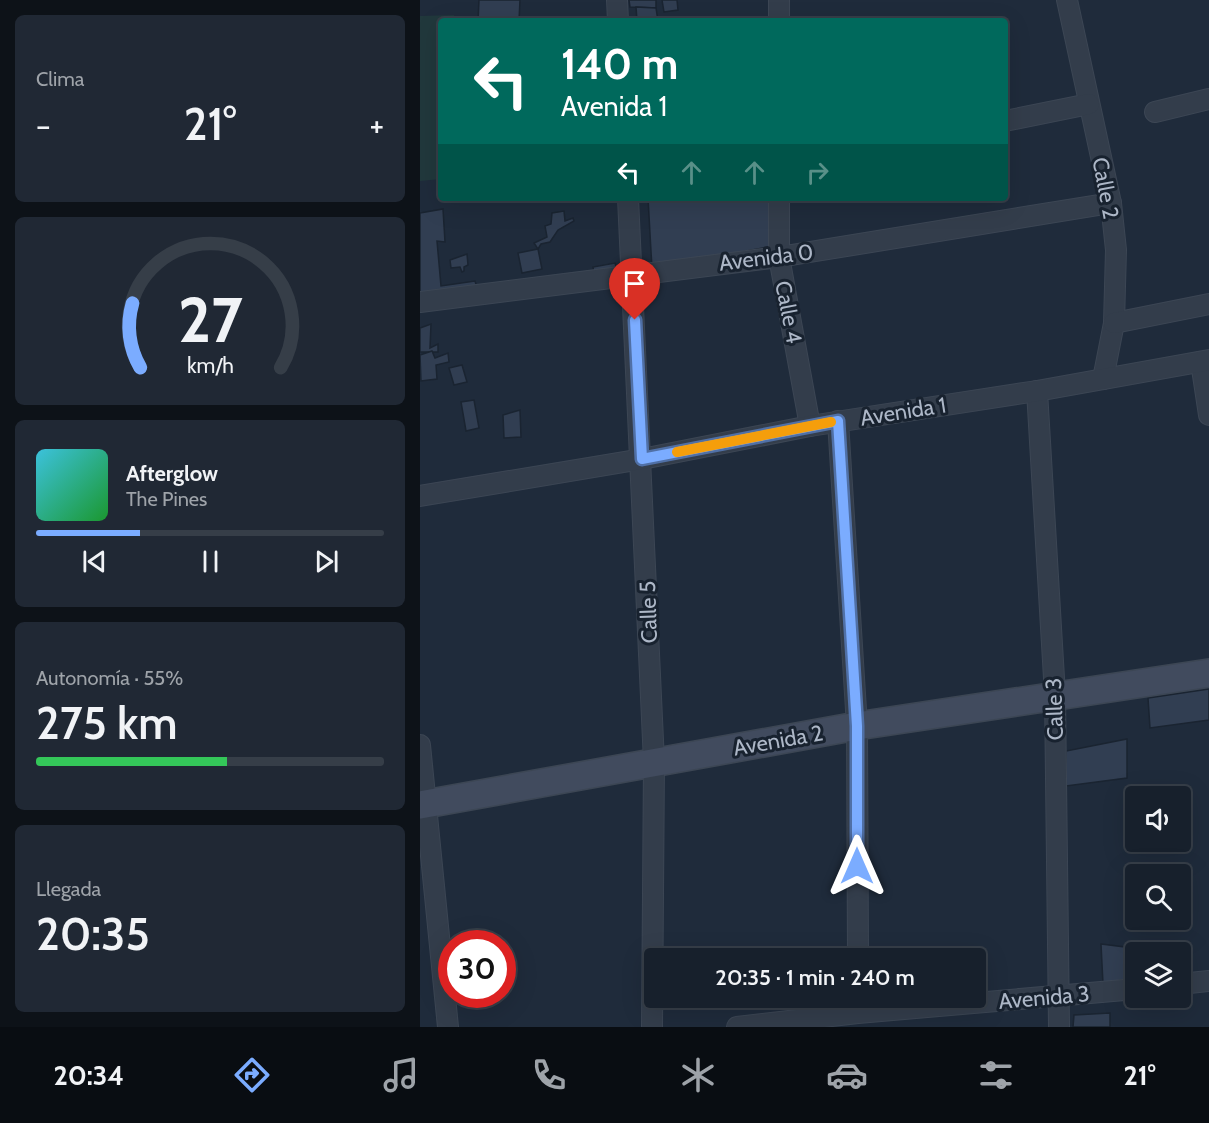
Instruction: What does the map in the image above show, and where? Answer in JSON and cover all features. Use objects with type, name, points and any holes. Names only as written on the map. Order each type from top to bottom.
[{"type":"street","points":[[617,0],[618,18]]},
{"type":"street","points":[[779,0],[779,18]]},
{"type":"street","name":"Calle 2","points":[[1067,0],[1111,203],[1116,250],[1114,323],[1103,379]]},
{"type":"street","points":[[1155,112],[1209,99]]},
{"type":"street","points":[[1008,120],[1089,104]]},
{"type":"street","name":"Calle 5","points":[[628,201],[642,459],[654,762],[652,1027]]},
{"type":"street","name":"Calle 4","points":[[779,201],[778,257],[810,426]]},
{"type":"street","name":"Avenida 0","points":[[420,302],[633,273],[778,257],[1111,203]]},
{"type":"street","points":[[1114,323],[1209,304]]},
{"type":"street","points":[[1205,361],[1209,415]]},
{"type":"street","name":"Avenida 1","points":[[420,496],[642,459],[838,421],[1037,391],[1205,361]]},
{"type":"street","name":"Calle 3","points":[[1037,391],[1055,695],[1059,1027]]},
{"type":"street","points":[[838,421],[857,726],[858,948]]},
{"type":"street","name":"Avenida 2","points":[[424,805],[857,726],[1209,673]]},
{"type":"street","points":[[420,745],[424,805],[448,1027]]},
{"type":"street","points":[[1191,983],[1209,981]]},
{"type":"street","name":"Avenida 3","points":[[737,1027],[858,1012],[1125,990]]},
{"type":"green space","points":[[454,15],[454,18],[438,18],[438,179],[420,181],[420,16]]},
{"type":"building","points":[[479,0],[520,0],[519,18],[478,18]]},
{"type":"building","points":[[629,0],[656,0],[656,8],[630,7]]},
{"type":"building","points":[[662,0],[677,0],[678,10],[664,12]]},
{"type":"building","points":[[636,7],[656,8],[658,18],[637,18]]},
{"type":"building","points":[[648,201],[777,201],[778,245],[652,269]]},
{"type":"building","points":[[443,209],[445,242],[437,241],[441,286],[475,281],[478,291],[420,299],[420,213]]},
{"type":"building","points":[[564,211],[565,221],[573,218],[574,221],[558,230],[550,242],[541,244],[538,249],[534,243],[547,237],[545,226],[551,224],[552,213]]},
{"type":"building","points":[[538,249],[542,269],[522,273],[518,253]]},
{"type":"building","points":[[467,254],[468,265],[464,267],[464,271],[462,272],[460,267],[451,268],[450,260]]},
{"type":"building","points":[[615,263],[617,269],[594,273],[593,267]]},
{"type":"building","points":[[431,324],[430,348],[438,344],[438,352],[420,352],[420,328]]},
{"type":"building","points":[[432,351],[435,358],[448,353],[449,362],[436,365],[437,379],[421,381],[420,355]]},
{"type":"building","points":[[462,365],[467,382],[454,385],[449,368]]},
{"type":"building","points":[[474,400],[479,428],[466,431],[461,402]]},
{"type":"building","points":[[520,410],[521,437],[504,438],[503,415]]},
{"type":"building","points":[[1209,689],[1209,720],[1150,728],[1148,698]]},
{"type":"building","points":[[1127,739],[1127,778],[1066,786],[1066,751]]},
{"type":"building","points":[[1101,944],[1125,947],[1125,979],[1103,984]]},
{"type":"building","points":[[1110,1013],[1110,1027],[1073,1027],[1074,1015]]},
{"type":"slow traffic","points":[[677,452],[831,422]]},
{"type":"route","points":[[635,320],[642,459],[838,421],[857,726],[857,866]]}]
